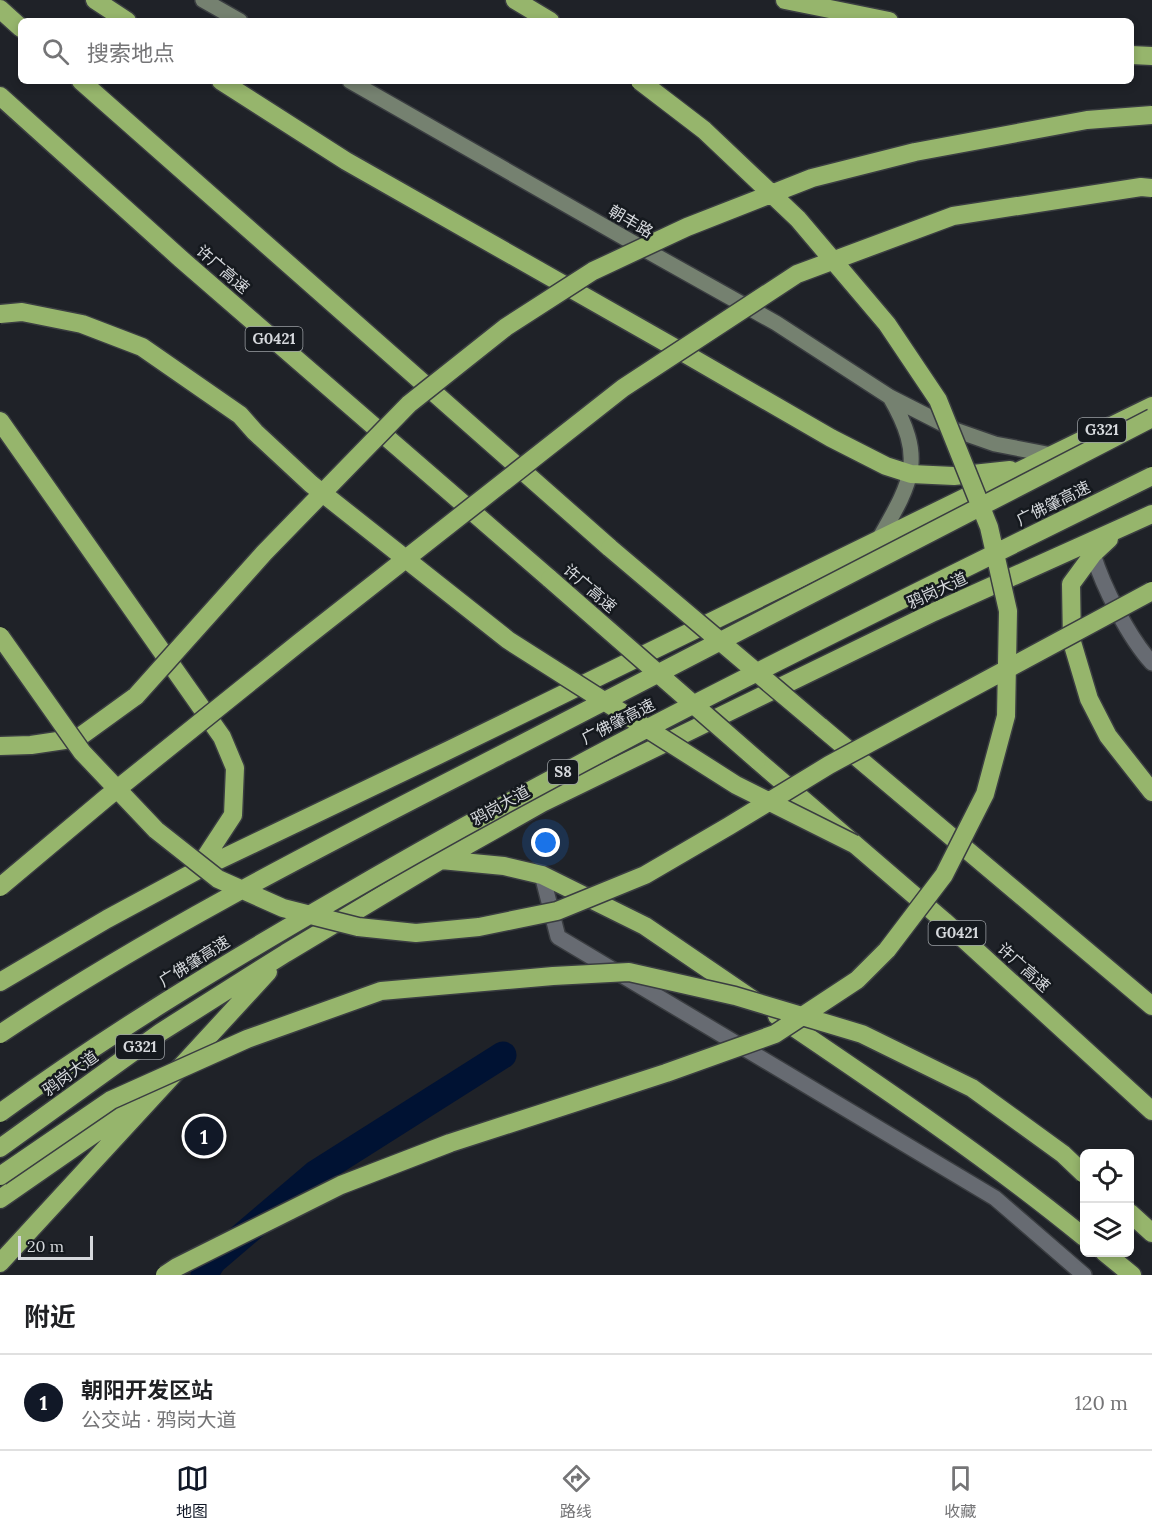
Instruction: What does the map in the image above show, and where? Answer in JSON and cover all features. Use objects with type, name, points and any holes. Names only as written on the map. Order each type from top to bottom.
[{"type":"highway","points":[[95,0],[123,18]]},
{"type":"highway","points":[[515,0],[545,18]]},
{"type":"highway","points":[[785,0],[874,18]]},
{"type":"highway","points":[[0,9],[18,25]]},
{"type":"highway","points":[[1134,55],[1152,56]]},
{"type":"highway","points":[[84,84],[610,548],[1152,1006]]},
{"type":"highway","points":[[226,84],[346,161],[831,438],[886,466],[911,474],[954,476],[1024,469]]},
{"type":"highway","points":[[165,1275],[341,1185],[450,1143],[643,1081],[775,1034],[857,980],[887,950],[944,874],[985,794],[1005,716],[1008,611],[989,527],[938,400],[887,324],[798,219],[704,130],[644,84]]},
{"type":"highway","name":"许广高速","points":[[0,96],[181,259],[944,921],[1152,1111]]},
{"type":"highway","points":[[0,746],[31,745],[78,738],[136,696],[264,553],[409,404],[506,327],[593,272],[687,226],[812,178],[915,152],[1087,120],[1152,115]]},
{"type":"highway","points":[[0,887],[309,634],[623,388],[797,274],[953,216],[1141,187],[1152,188]]},
{"type":"highway","points":[[0,314],[22,312],[82,324],[142,347],[240,415],[311,484],[508,640],[736,785],[854,844]]},
{"type":"highway","name":"G321","points":[[1053,455],[1152,406]]},
{"type":"highway","name":"广佛肇高速","points":[[0,1034],[97,972],[202,911],[1152,418]]},
{"type":"highway","points":[[0,421],[222,737],[235,768],[233,815],[196,871]]},
{"type":"highway","points":[[0,982],[107,918],[196,871],[1053,455]]},
{"type":"highway","name":"广佛肇高速","points":[[0,1113],[142,1017],[272,936],[438,839],[619,742],[1152,476]]},
{"type":"highway","name":"鸦岗大道","points":[[0,1148],[161,1032],[286,953],[441,860],[542,803],[934,612],[1152,514]]},
{"type":"highway","points":[[1120,529],[1093,554],[1071,584],[1072,642],[1089,699],[1108,736],[1152,792]]},
{"type":"highway","points":[[0,636],[82,752],[156,830],[218,879],[283,908],[358,927],[416,933],[479,927],[557,911],[645,875],[829,765],[1152,591]]},
{"type":"highway","points":[[441,860],[504,866],[542,875],[645,926],[947,1131],[1032,1194],[1080,1234]]},
{"type":"highway","points":[[0,1263],[286,953]]},
{"type":"highway","points":[[0,1176],[111,1100],[247,1039],[381,991],[553,976],[629,972],[735,996],[862,1034],[972,1088],[1063,1155],[1080,1170]]},
{"type":"highway","points":[[0,1199],[161,1087]]},
{"type":"highway","points":[[1134,1217],[1152,1233]]},
{"type":"highway","points":[[1110,1257],[1132,1275]]},
{"type":"street","points":[[203,0],[235,18]]},
{"type":"street","name":"朝丰路","points":[[355,84],[776,322],[890,397],[955,430],[995,444],[1053,455]]},
{"type":"street","points":[[879,539],[900,502],[911,474],[910,443],[903,420],[890,397]]},
{"type":"street","points":[[1093,554],[1100,577],[1142,651],[1152,663]]},
{"type":"street","points":[[542,875],[558,937],[995,1198],[1084,1275]]},
{"type":"waterway","points":[[204,1275],[213,1261],[315,1174],[503,1055]]},
{"type":"place","name":"朝阳开发区站","points":[[204,1136]]}]
